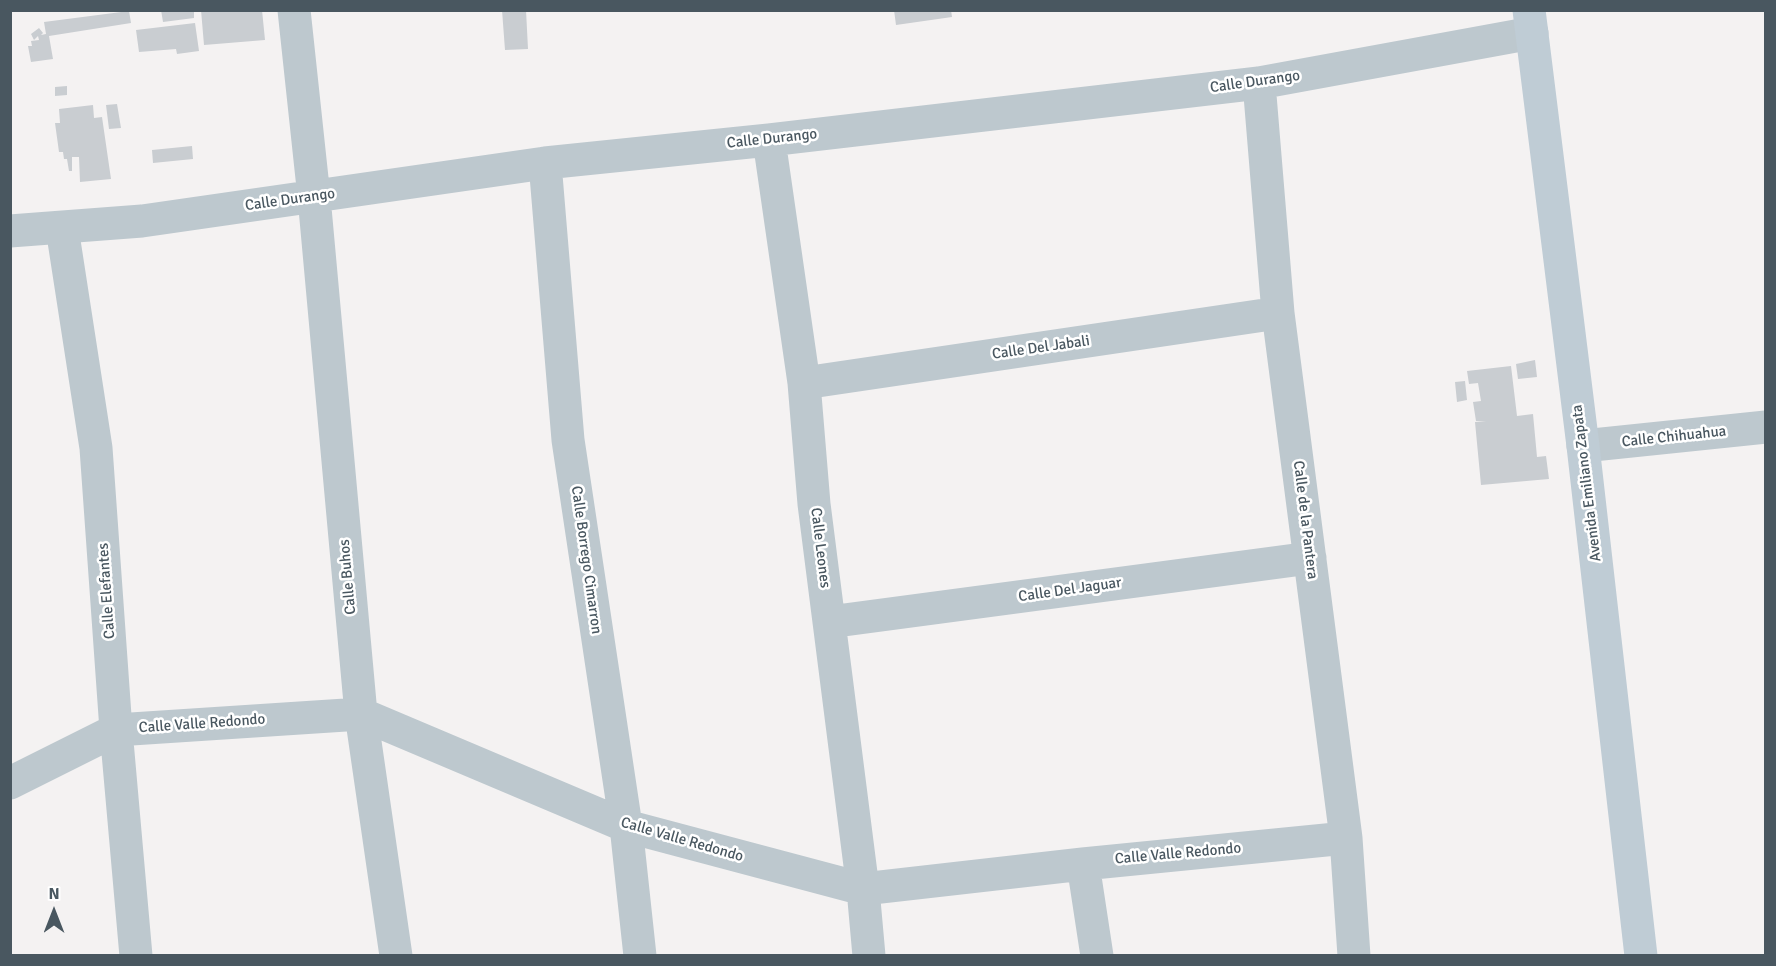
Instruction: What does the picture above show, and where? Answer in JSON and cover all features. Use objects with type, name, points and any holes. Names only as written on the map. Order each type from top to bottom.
[{"type":"main road","name":"Avenida Emiliano Zapata","points":[[1531,22],[1583,446],[1641,956]]},
{"type":"street","name":"Calle Buhos","points":[[294,10],[314,197],[361,714],[396,956]]},
{"type":"street","name":"Calle Durango","points":[[10,231],[142,221],[545,162],[769,140],[1259,83],[1531,22]]},
{"type":"street","name":"Calle de la Pantera","points":[[1259,83],[1278,313],[1346,838],[1354,956]]},
{"type":"street","name":"Calle Leones","points":[[769,140],[804,383],[814,504],[863,889],[869,956]]},
{"type":"street","name":"Calle Borrego Cimarron","points":[[545,162],[568,440],[626,826],[640,956]]},
{"type":"street","name":"Calle Elefantes","points":[[63,228],[96,447],[116,730],[136,956]]},
{"type":"street","name":"Calle Del Jabali","points":[[804,383],[1278,313]]},
{"type":"street","name":"Calle Chihuahua","points":[[1583,446],[1766,427]]},
{"type":"street","name":"Calle Del Jaguar","points":[[829,622],[1310,558]]},
{"type":"street","name":"Calle Valle Redondo","points":[[10,783],[116,730],[361,714],[626,826],[863,889],[1346,838]]},
{"type":"street","points":[[1083,864],[1097,956]]},
{"type":"building","points":[[161,10],[194,10],[194,18],[163,22]]},
{"type":"building","points":[[201,10],[262,10],[265,40],[204,45]]},
{"type":"building","points":[[502,10],[526,10],[528,49],[505,50]]},
{"type":"building","points":[[894,10],[951,10],[952,17],[896,25]]},
{"type":"building","points":[[129,11],[131,23],[49,36],[53,59],[31,62],[28,46],[32,46],[31,41],[39,40],[38,36],[34,40],[31,34],[39,28],[43,33],[41,35],[46,34],[44,22]]},
{"type":"building","points":[[195,23],[199,51],[177,54],[176,49],[139,52],[136,30]]},
{"type":"building","points":[[67,86],[67,95],[55,96],[55,87]]},
{"type":"building","points":[[117,104],[121,128],[109,129],[106,105]]},
{"type":"building","points":[[93,105],[94,118],[102,117],[111,179],[80,182],[79,157],[72,157],[72,171],[69,171],[67,159],[64,159],[63,152],[59,152],[55,123],[60,123],[59,109]]},
{"type":"building","points":[[192,146],[193,159],[153,163],[152,150]]},
{"type":"building","points":[[1535,360],[1537,377],[1518,379],[1516,364]]},
{"type":"building","points":[[1511,366],[1517,416],[1533,414],[1537,457],[1546,456],[1549,479],[1481,485],[1475,422],[1486,421],[1476,421],[1473,402],[1481,401],[1478,383],[1469,384],[1467,371]]},
{"type":"building","points":[[1465,381],[1467,400],[1457,402],[1455,382]]}]
